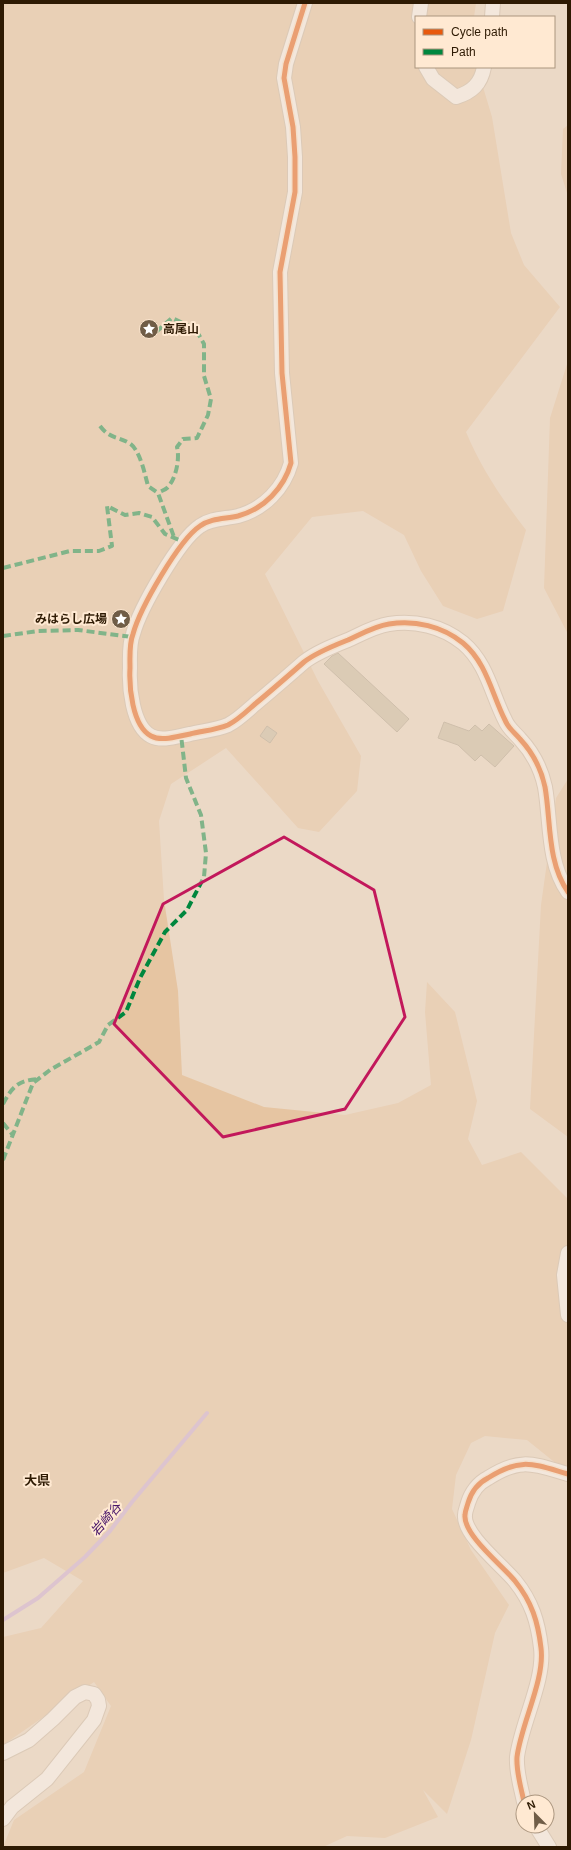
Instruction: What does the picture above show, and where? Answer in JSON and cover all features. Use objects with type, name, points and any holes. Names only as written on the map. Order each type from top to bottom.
[{"type":"street","points":[[305,3],[286,64],[284,78],[293,128],[295,157],[294,192],[280,272],[282,373],[290,463],[288,473],[281,485],[269,499],[247,513],[202,524],[184,542],[173,558],[138,618],[132,637],[129,677],[133,706],[137,718],[144,730],[151,736],[162,738],[174,737],[211,730],[227,725],[241,716],[306,661],[320,652],[367,631],[388,624],[423,623],[440,629],[463,643],[473,655],[491,686],[506,723],[532,753],[542,773],[553,850],[559,871],[568,892]]},
{"type":"street","points":[[419,16],[421,3]]},
{"type":"street","points":[[492,16],[493,3]]},
{"type":"street","points":[[427,68],[433,79],[456,97],[468,93],[475,87],[483,73],[484,68]]},
{"type":"street","points":[[568,1253],[564,1275],[568,1315]]},
{"type":"street","points":[[522,1794],[518,1774],[517,1757],[538,1677],[541,1650],[535,1614],[515,1581],[484,1549],[470,1531],[464,1516],[470,1494],[485,1479],[503,1468],[516,1464],[538,1466],[568,1474]]},
{"type":"street","points":[[3,1753],[29,1740],[54,1719],[75,1697],[85,1692],[94,1694],[98,1700],[99,1706],[94,1720],[80,1739],[47,1779],[12,1807],[3,1819]]},
{"type":"street","points":[[541,1834],[549,1847]]},
{"type":"highlighted area","points":[[284,837],[374,890],[405,1017],[345,1109],[223,1137],[114,1024],[163,904]]},
{"type":"shaded area","points":[[3,3],[476,3],[474,16],[415,16],[415,68],[477,68],[492,117],[511,233],[524,265],[560,307],[466,432],[478,458],[493,483],[526,530],[503,611],[477,619],[443,606],[421,571],[404,535],[363,511],[312,517],[265,574],[318,681],[361,756],[357,791],[319,832],[298,828],[226,748],[171,784],[159,821],[164,900],[178,991],[182,1075],[264,1107],[345,1115],[398,1103],[431,1085],[425,1012],[427,982],[455,1012],[477,1101],[468,1139],[482,1165],[521,1152],[568,1199],[568,1466],[558,1465],[527,1440],[485,1436],[471,1443],[456,1475],[452,1509],[471,1550],[509,1605],[495,1633],[471,1740],[447,1814],[423,1790],[438,1817],[385,1838],[347,1836],[323,1847],[3,1847],[14,1820],[84,1772],[111,1706],[94,1682],[3,1745],[3,1637],[41,1628],[83,1581],[44,1558],[3,1573]]},
{"type":"shaded area","points":[[568,125],[568,196],[561,174],[563,129]]},
{"type":"shaded area","points":[[568,361],[568,634],[544,588],[550,418]]},
{"type":"shaded area","points":[[568,779],[568,1137],[530,1109],[541,905],[556,798]]},
{"type":"building","points":[[338,653],[409,719],[397,732],[324,664],[332,656]]},
{"type":"building","points":[[444,722],[469,731],[475,725],[482,731],[489,724],[514,746],[495,767],[481,755],[475,761],[458,745],[438,738]]},
{"type":"building","points":[[267,726],[277,733],[270,743],[260,736]]},
{"type":"waterway","name":"岩崎谷","points":[[3,1620],[38,1598],[85,1557],[110,1531],[132,1502],[207,1413]]},
{"type":"marked path","points":[[156,332],[172,318],[189,326],[199,335],[204,344],[204,376],[211,399],[208,415],[197,438],[183,439],[177,447],[178,463],[173,479],[167,488],[158,493]]},
{"type":"marked path","points":[[100,426],[110,435],[133,446],[142,463],[148,486],[158,493],[174,537]]},
{"type":"marked path","points":[[3,568],[70,551],[99,551],[112,546],[107,506],[125,515],[139,513],[152,517],[165,534],[184,542]]},
{"type":"marked path","points":[[3,636],[38,631],[78,630],[132,637]]},
{"type":"marked path","points":[[3,1160],[33,1083],[50,1070],[99,1042],[108,1025],[126,1012],[140,978],[165,932],[187,910],[204,877],[206,853],[201,815],[186,778],[181,735]]},
{"type":"marked path","points":[[3,1104],[9,1093],[16,1086],[26,1081],[39,1079]]},
{"type":"marked path","points":[[3,1123],[12,1134]]},
{"type":"cycle path","points":[[305,3],[286,64],[284,78],[293,127],[295,157],[295,192],[280,272],[282,373],[291,463],[288,472],[278,489],[264,503],[247,513],[204,523],[191,534],[171,559],[143,608],[132,638],[130,655],[130,685],[133,705],[140,724],[145,731],[155,738],[165,739],[219,728],[228,725],[239,718],[314,655],[373,628],[384,625],[409,623],[437,628],[463,643],[478,660],[506,723],[525,744],[536,761],[545,787],[551,841],[556,868],[568,892]]},
{"type":"cycle path","points":[[522,1794],[518,1774],[517,1757],[519,1744],[540,1674],[541,1648],[538,1630],[530,1605],[521,1589],[470,1532],[466,1523],[465,1514],[471,1496],[478,1485],[499,1471],[510,1467],[527,1464],[545,1467],[568,1474]]},
{"type":"place","name":"高尾山","points":[[149,329]]},
{"type":"place","name":"みはらし広場","points":[[121,619]]},
{"type":"district","name":"大県","points":[[37,1480]]}]
